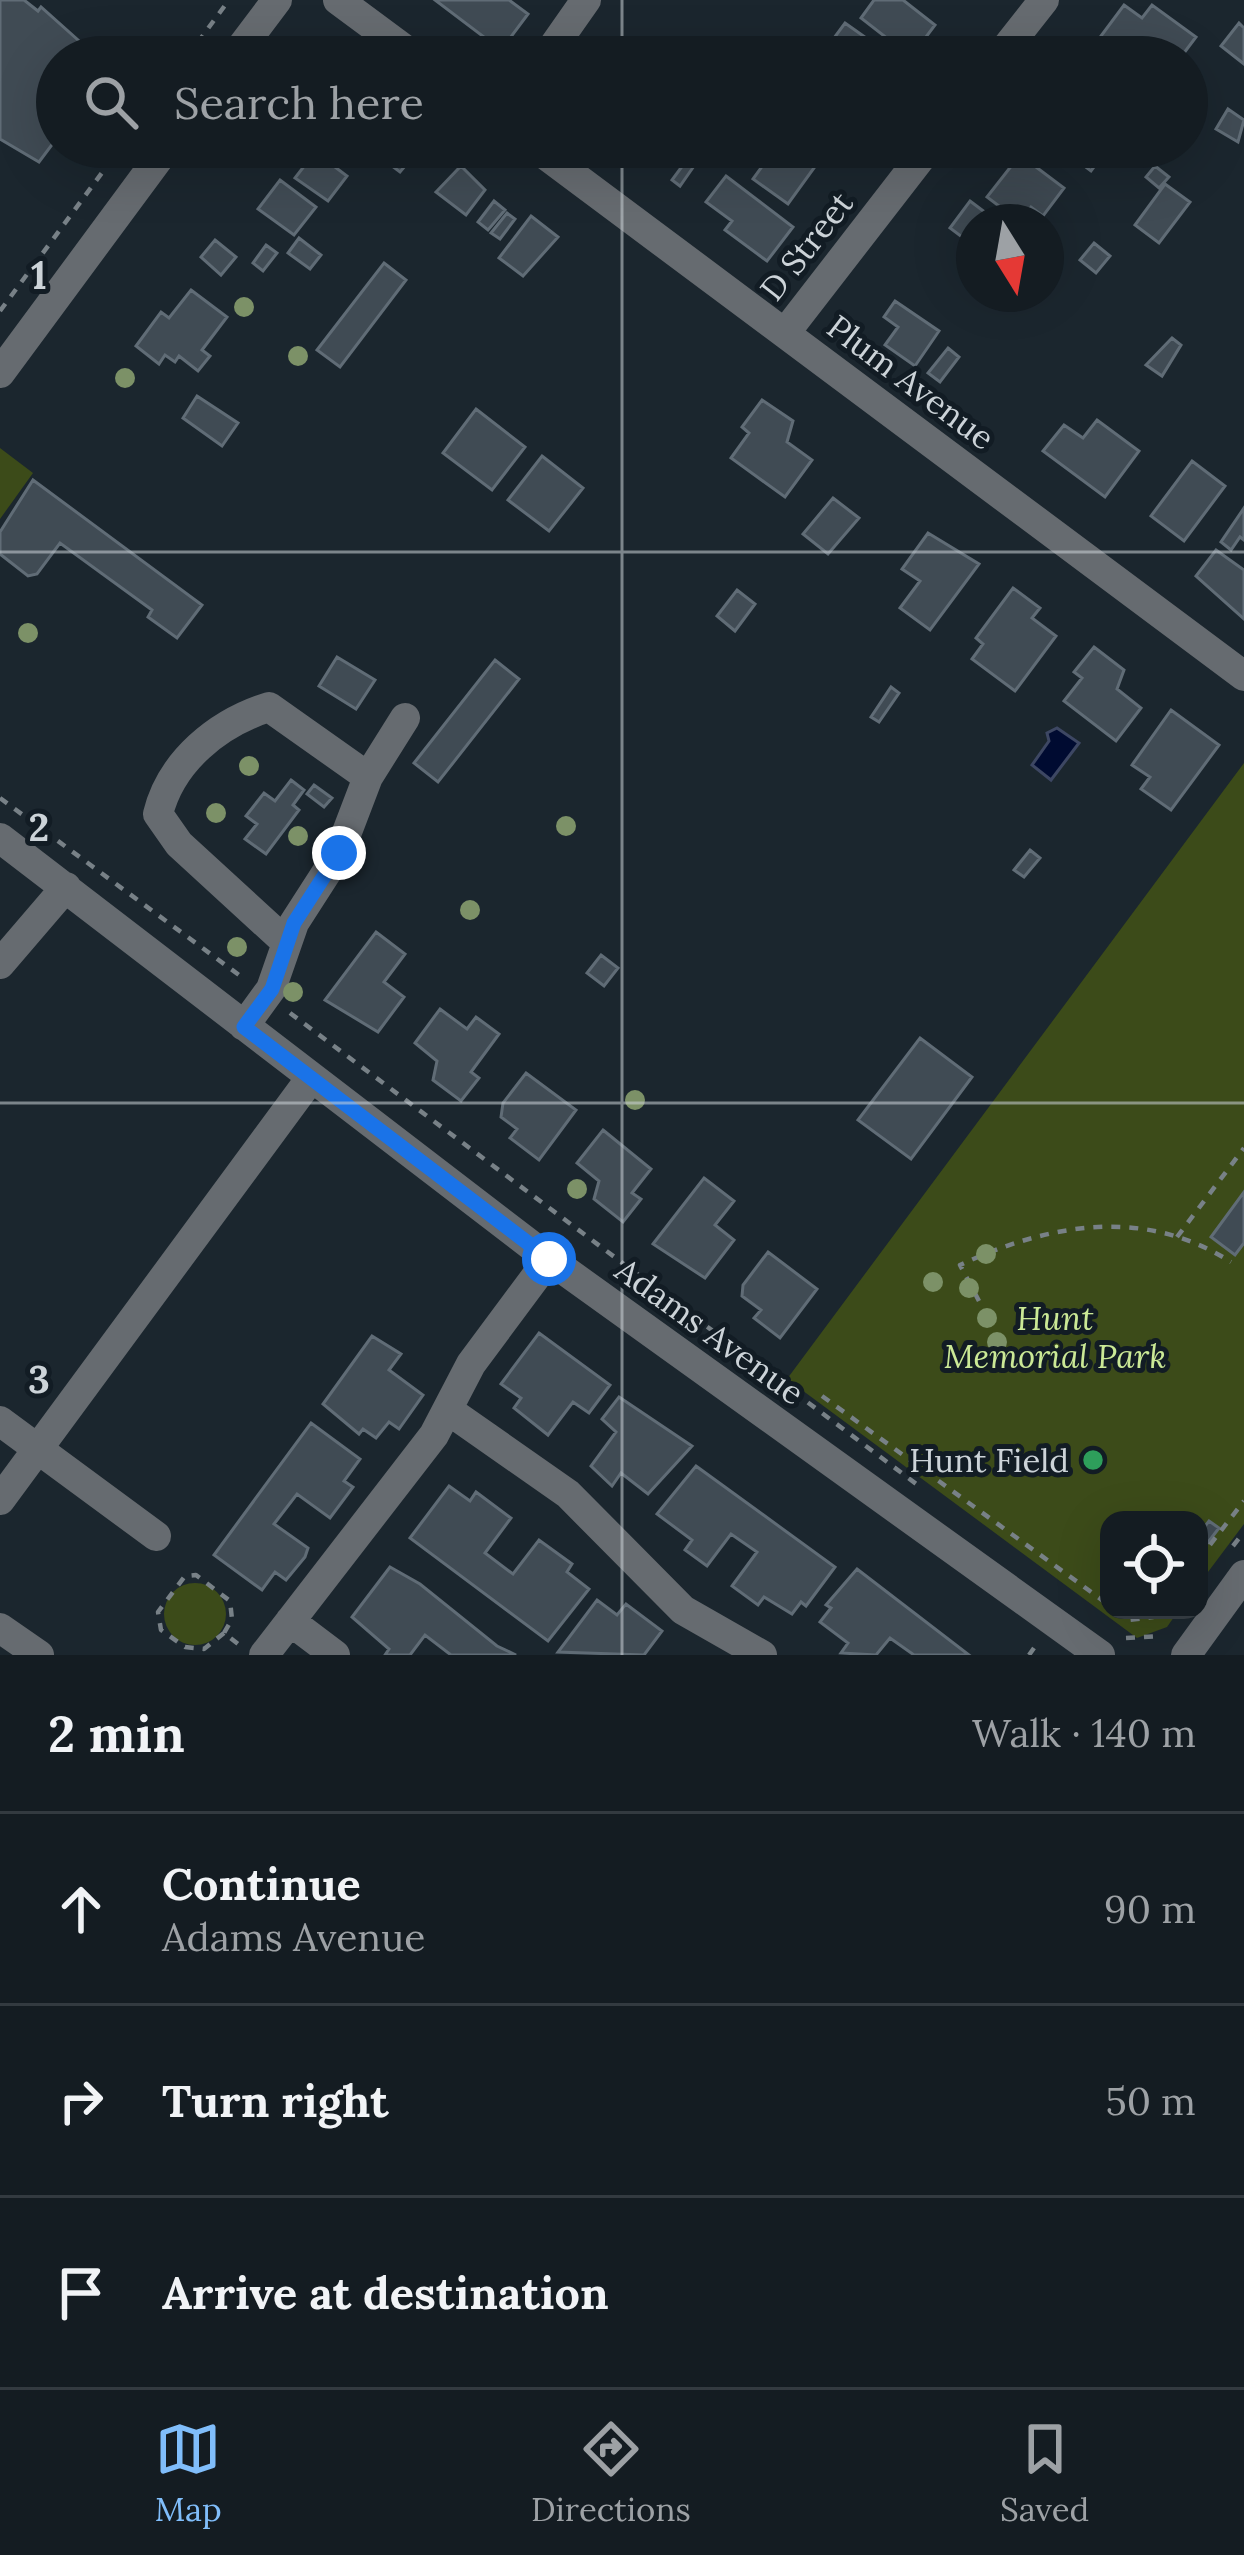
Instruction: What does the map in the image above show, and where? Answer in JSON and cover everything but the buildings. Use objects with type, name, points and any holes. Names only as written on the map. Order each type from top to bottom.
[{"type":"street","points":[[250,36],[277,0]]},
{"type":"street","points":[[338,0],[387,36]]},
{"type":"street","points":[[560,36],[586,0]]},
{"type":"street","points":[[1016,36],[1044,0]]},
{"type":"street","points":[[0,373],[151,168]]},
{"type":"street","name":"Plum Avenue","points":[[563,168],[1244,676]]},
{"type":"street","name":"D Street","points":[[784,333],[913,168]]},
{"type":"street","points":[[287,943],[179,844],[158,814],[166,783],[216,732],[269,707],[368,777]]},
{"type":"street","points":[[244,1027],[267,995],[294,923],[339,853],[368,777],[405,718]]},
{"type":"street","name":"Adams Avenue","points":[[0,838],[549,1259],[1108,1644]]},
{"type":"street","points":[[0,964],[66,887]]},
{"type":"street","points":[[0,1500],[311,1078]]},
{"type":"street","points":[[253,1651],[290,1621],[448,1410],[496,1328],[549,1259]]},
{"type":"street","points":[[448,1410],[568,1494],[683,1610],[762,1655]]},
{"type":"street","points":[[0,1421],[155,1536]]},
{"type":"street","points":[[1186,1655],[1244,1574]]},
{"type":"street","points":[[290,1621],[335,1655]]},
{"type":"street","points":[[0,1628],[39,1655]]},
{"type":"path","points":[[202,36],[229,0]]},
{"type":"path","points":[[0,311],[106,168]]},
{"type":"path","points":[[0,798],[932,1495]]},
{"type":"path","points":[[1177,1237],[1244,1148]]},
{"type":"path","points":[[979,1301],[960,1265],[1024,1239],[1112,1223],[1177,1237],[1231,1262]]},
{"type":"path","points":[[822,1396],[1100,1599]]},
{"type":"path","points":[[1208,1547],[1244,1501]]},
{"type":"path","points":[[196,1575],[230,1601],[232,1619],[224,1633],[204,1649],[185,1647],[160,1630],[158,1612],[185,1576],[196,1575]]},
{"type":"path","points":[[1108,1644],[1145,1641],[1172,1626]]},
{"type":"path","points":[[224,1633],[253,1651]]},
{"type":"path","points":[[1029,1655],[1034,1648]]},
{"type":"green space","points":[[0,448],[33,473],[0,519]]},
{"type":"green space","name":"Hunt Memorial Park","points":[[1244,763],[1244,1524],[1208,1572],[1208,1511],[1100,1511],[1100,1611],[787,1379]]},
{"type":"green space","points":[[195,1583],[217,1592],[226,1614],[217,1636],[195,1645],[173,1636],[164,1614],[173,1592]]},
{"type":"green space","name":"Hunt Memorial Park","points":[[1111,1619],[1173,1619],[1167,1627],[1137,1638]]},
{"type":"water","points":[[1057,728],[1079,743],[1051,780],[1032,765],[1049,741],[1047,733]]},
{"type":"place","name":"Hunt Field","points":[[1093,1460]]},
{"type":"route","points":[[339,853],[294,923],[272,989],[244,1027],[549,1259]]}]
